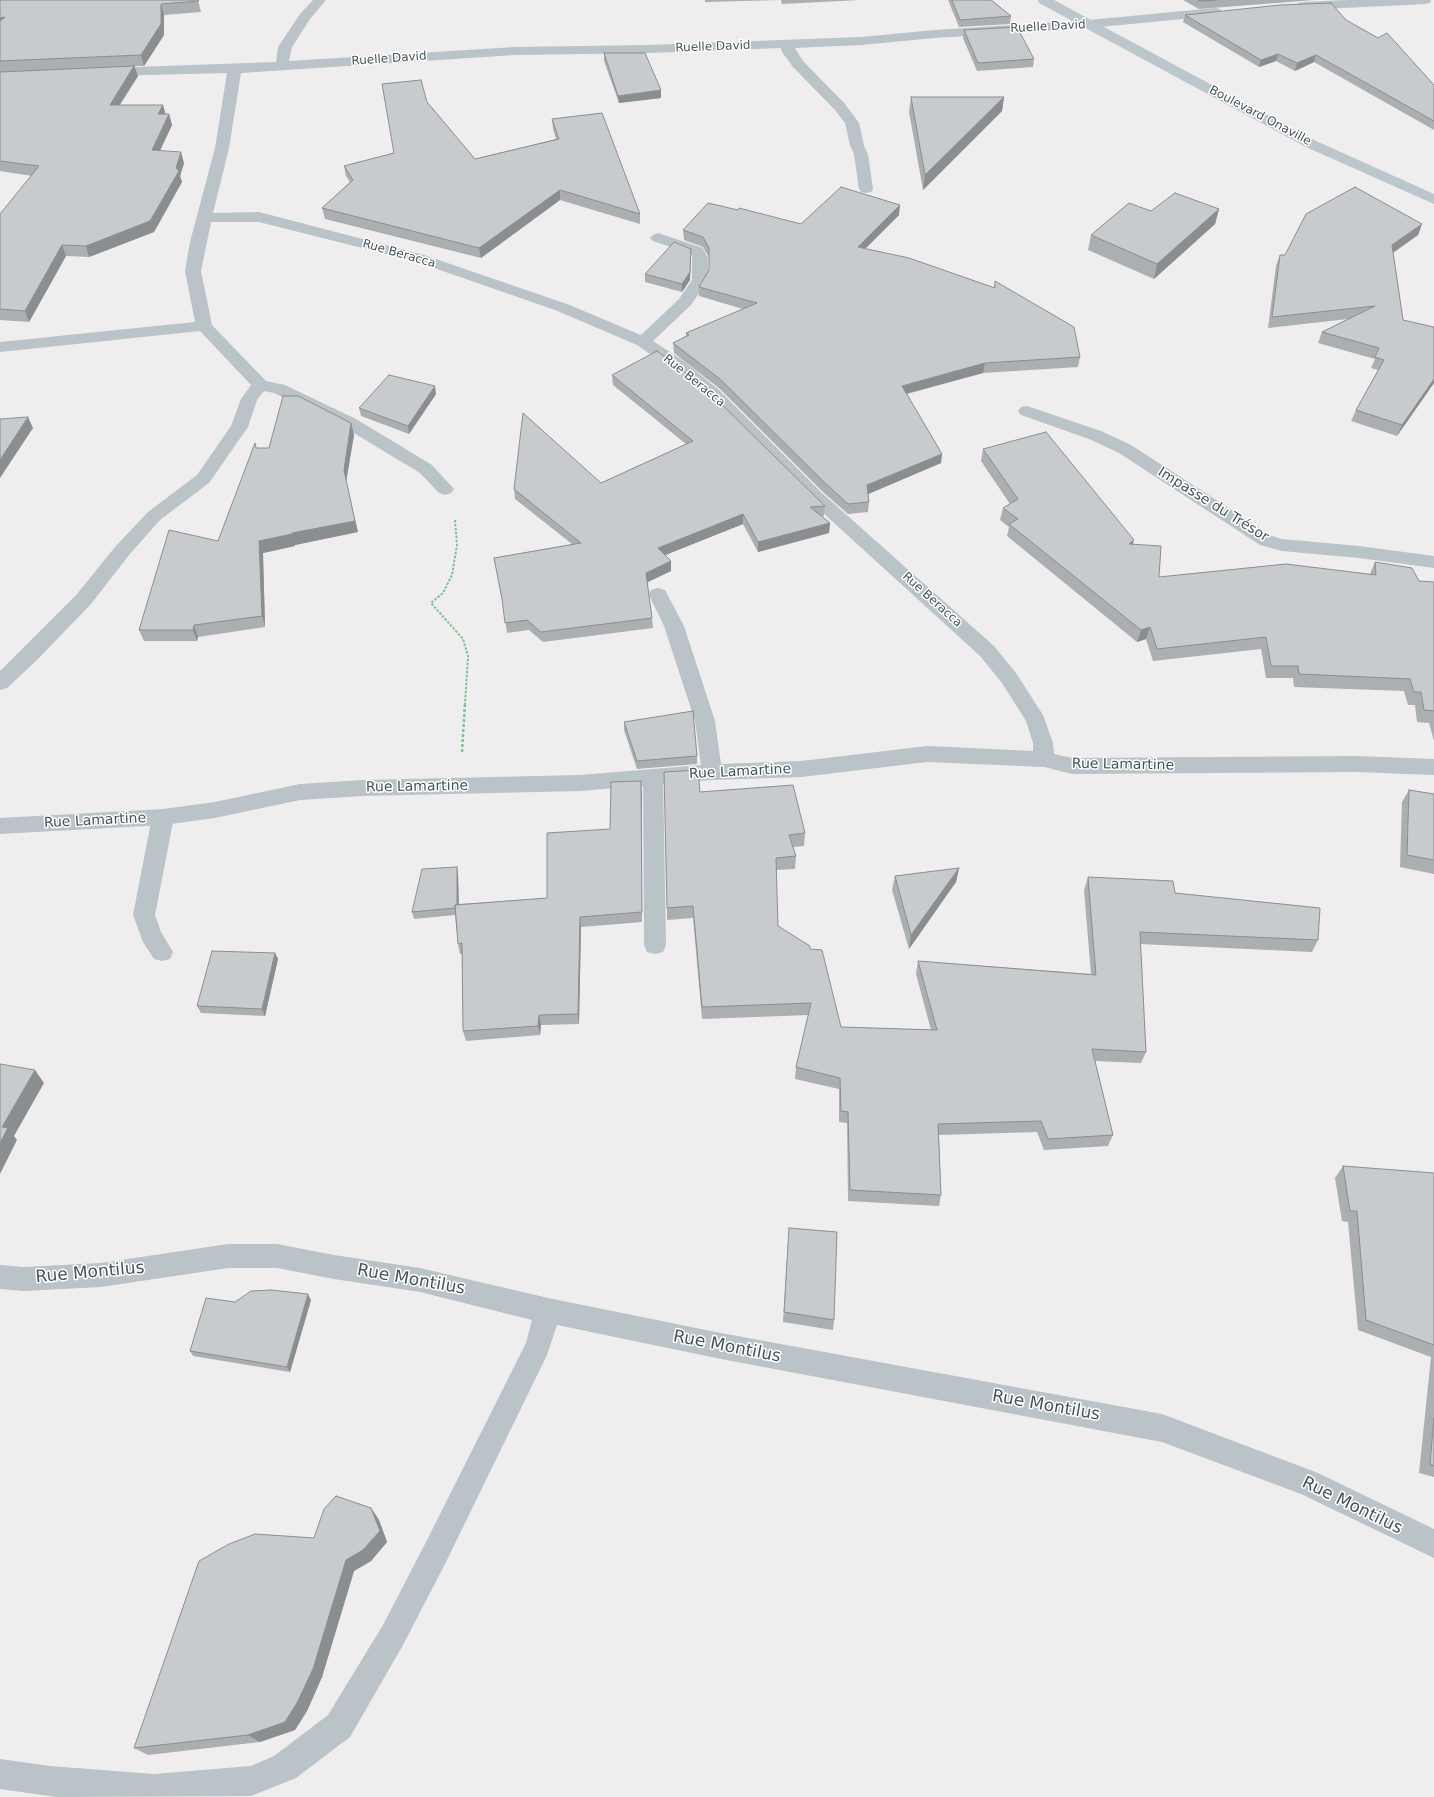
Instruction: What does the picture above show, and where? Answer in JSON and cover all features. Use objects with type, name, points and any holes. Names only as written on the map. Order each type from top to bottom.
[{"type":"street","points":[[282,66],[285,47],[305,17],[320,0]]},
{"type":"street","name":"Boulevard Onaville","points":[[1044,0],[1311,144],[1434,200]]},
{"type":"street","points":[[1293,6],[1424,0]]},
{"type":"street","name":"Ruelle David","points":[[94,72],[236,69],[515,50],[649,49],[862,41],[934,34],[1089,24],[1228,11]]},
{"type":"street","points":[[786,44],[789,52],[798,64],[840,107],[852,123],[860,154],[866,189]]},
{"type":"street","points":[[236,69],[222,148],[204,218],[193,271],[204,326],[260,385],[279,390],[350,423],[426,469],[444,489]]},
{"type":"street","name":"Rue Beracca","points":[[204,218],[259,217],[419,258],[561,307],[643,342],[679,366],[713,394],[816,496],[987,651],[1009,678],[1036,720],[1043,743],[1044,759]]},
{"type":"street","points":[[643,342],[688,296],[700,280],[700,258],[698,251],[658,238]]},
{"type":"street","points":[[0,347],[204,326]]},
{"type":"street","points":[[0,683],[30,655],[84,599],[122,551],[154,516],[203,479],[239,427],[249,399],[260,385]]},
{"type":"street","name":"Impasse du Trésor","points":[[1027,411],[1094,435],[1125,449],[1266,541],[1282,545],[1359,552],[1434,562]]},
{"type":"street","points":[[658,594],[674,626],[705,721],[712,772]]},
{"type":"street","name":"Rue Lamartine","points":[[0,826],[163,817],[215,810],[300,792],[364,788],[580,783],[712,772],[801,769],[927,754],[1044,759],[1072,766],[1356,764],[1434,767]]},
{"type":"street","points":[[653,778],[656,945]]},
{"type":"street","points":[[162,952],[151,935],[144,915],[163,817]]},
{"type":"street","name":"Rue Montilus","points":[[0,1277],[24,1279],[102,1275],[228,1256],[277,1256],[334,1267],[420,1280],[548,1311],[721,1346],[1162,1428],[1308,1483],[1434,1544]]},
{"type":"street","points":[[0,1774],[50,1781],[154,1790],[252,1781],[285,1767],[338,1726],[393,1635],[435,1554],[538,1346],[548,1311]]},
{"type":"path","points":[[444,489],[455,516],[457,545],[452,575],[443,592],[431,603],[463,639],[468,656],[467,691],[462,745],[467,786]]},
{"type":"building","points":[[0,0],[199,1],[161,4],[161,24],[141,55],[0,61],[0,21],[5,17],[0,18]]},
{"type":"building","points":[[952,0],[991,0],[1011,16],[960,20]]},
{"type":"building","points":[[1331,3],[1346,20],[1378,38],[1387,33],[1434,85],[1434,121],[1316,55],[1297,63],[1278,54],[1261,60],[1185,15],[1280,5]]},
{"type":"building","points":[[1017,27],[1034,59],[978,63],[964,30]]},
{"type":"building","points":[[604,53],[645,53],[661,90],[618,96]]},
{"type":"building","points":[[134,66],[110,105],[163,105],[158,114],[169,114],[152,150],[181,152],[176,168],[179,171],[150,221],[86,246],[62,245],[25,311],[0,309],[0,214],[39,166],[0,161],[0,72]]},
{"type":"building","points":[[421,80],[427,102],[475,159],[559,139],[552,119],[602,113],[640,214],[560,190],[479,248],[322,208],[353,180],[344,166],[394,153],[382,84]]},
{"type":"building","points":[[911,97],[1004,97],[925,175]]},
{"type":"building","points":[[841,187],[900,205],[858,247],[909,258],[995,288],[995,281],[1074,327],[1080,357],[985,363],[902,386],[942,454],[867,485],[869,502],[848,504],[720,379],[673,343],[689,335],[686,333],[757,303],[699,287],[709,270],[709,248],[703,237],[683,230],[708,203],[738,210],[739,208],[801,224]]},
{"type":"building","points":[[1355,187],[1422,224],[1392,245],[1403,320],[1434,327],[1434,379],[1402,425],[1356,410],[1384,360],[1375,357],[1379,348],[1322,332],[1375,306],[1272,317],[1280,255],[1285,255],[1306,214]]},
{"type":"building","points":[[1175,193],[1219,209],[1157,264],[1091,235],[1129,203],[1151,211]]},
{"type":"building","points":[[674,242],[691,249],[690,272],[682,284],[645,274]]},
{"type":"building","points":[[657,351],[706,389],[825,506],[810,507],[830,523],[758,542],[743,514],[658,548],[671,561],[646,573],[652,618],[541,632],[527,620],[505,623],[494,558],[581,543],[514,489],[523,413],[601,483],[693,441],[612,375]]},
{"type":"building","points":[[389,375],[435,386],[408,426],[359,408]]},
{"type":"building","points":[[283,396],[298,396],[351,423],[344,470],[355,521],[259,541],[262,616],[194,625],[193,630],[139,630],[169,530],[218,541],[255,443],[256,448],[269,448]]},
{"type":"building","points":[[28,417],[0,460],[0,419]]},
{"type":"building","points":[[1046,432],[1134,540],[1129,544],[1161,546],[1159,577],[1286,564],[1376,575],[1375,562],[1412,568],[1419,581],[1434,582],[1434,711],[1424,710],[1421,692],[1414,692],[1410,679],[1299,674],[1298,666],[1271,666],[1266,637],[1157,649],[1150,627],[1141,630],[1009,524],[1018,519],[1003,508],[1018,499],[983,449]]},
{"type":"building","points":[[693,711],[697,756],[637,761],[624,722]]},
{"type":"building","points":[[698,770],[700,792],[793,785],[805,833],[789,835],[796,856],[776,858],[778,926],[810,946],[810,949],[822,950],[841,1027],[937,1030],[918,961],[1096,975],[1088,877],[1173,881],[1175,893],[1320,908],[1318,940],[1140,932],[1146,1052],[1092,1049],[1113,1135],[1048,1139],[1041,1121],[938,1124],[941,1195],[850,1190],[848,1112],[841,1111],[840,1078],[796,1067],[811,1003],[702,1007],[693,906],[667,908],[664,772]]},
{"type":"building","points":[[641,781],[642,912],[580,917],[578,1014],[539,1015],[538,1026],[463,1031],[462,943],[458,944],[455,905],[547,898],[547,833],[610,829],[611,782]]},
{"type":"building","points":[[1409,790],[1434,794],[1434,860],[1407,855]]},
{"type":"building","points":[[457,867],[457,904],[455,905],[455,908],[412,912],[422,869]]},
{"type":"building","points":[[959,868],[911,935],[895,876]]},
{"type":"building","points":[[212,951],[275,953],[262,1009],[197,1006]]},
{"type":"building","points":[[0,1064],[35,1070],[2,1127],[8,1128],[0,1143]]},
{"type":"building","points":[[1343,1166],[1434,1173],[1434,1345],[1366,1320],[1357,1211],[1350,1211]]},
{"type":"building","points":[[789,1228],[837,1232],[834,1320],[784,1312]]},
{"type":"building","points":[[271,1290],[308,1294],[287,1367],[190,1351],[206,1298],[235,1302],[251,1291]]},
{"type":"building","points":[[1434,1418],[1434,1466],[1430,1464]]},
{"type":"building","points":[[336,1496],[371,1508],[380,1531],[363,1550],[346,1560],[313,1669],[297,1703],[285,1722],[248,1735],[134,1748],[199,1561],[229,1544],[255,1534],[314,1538],[324,1509]]}]
